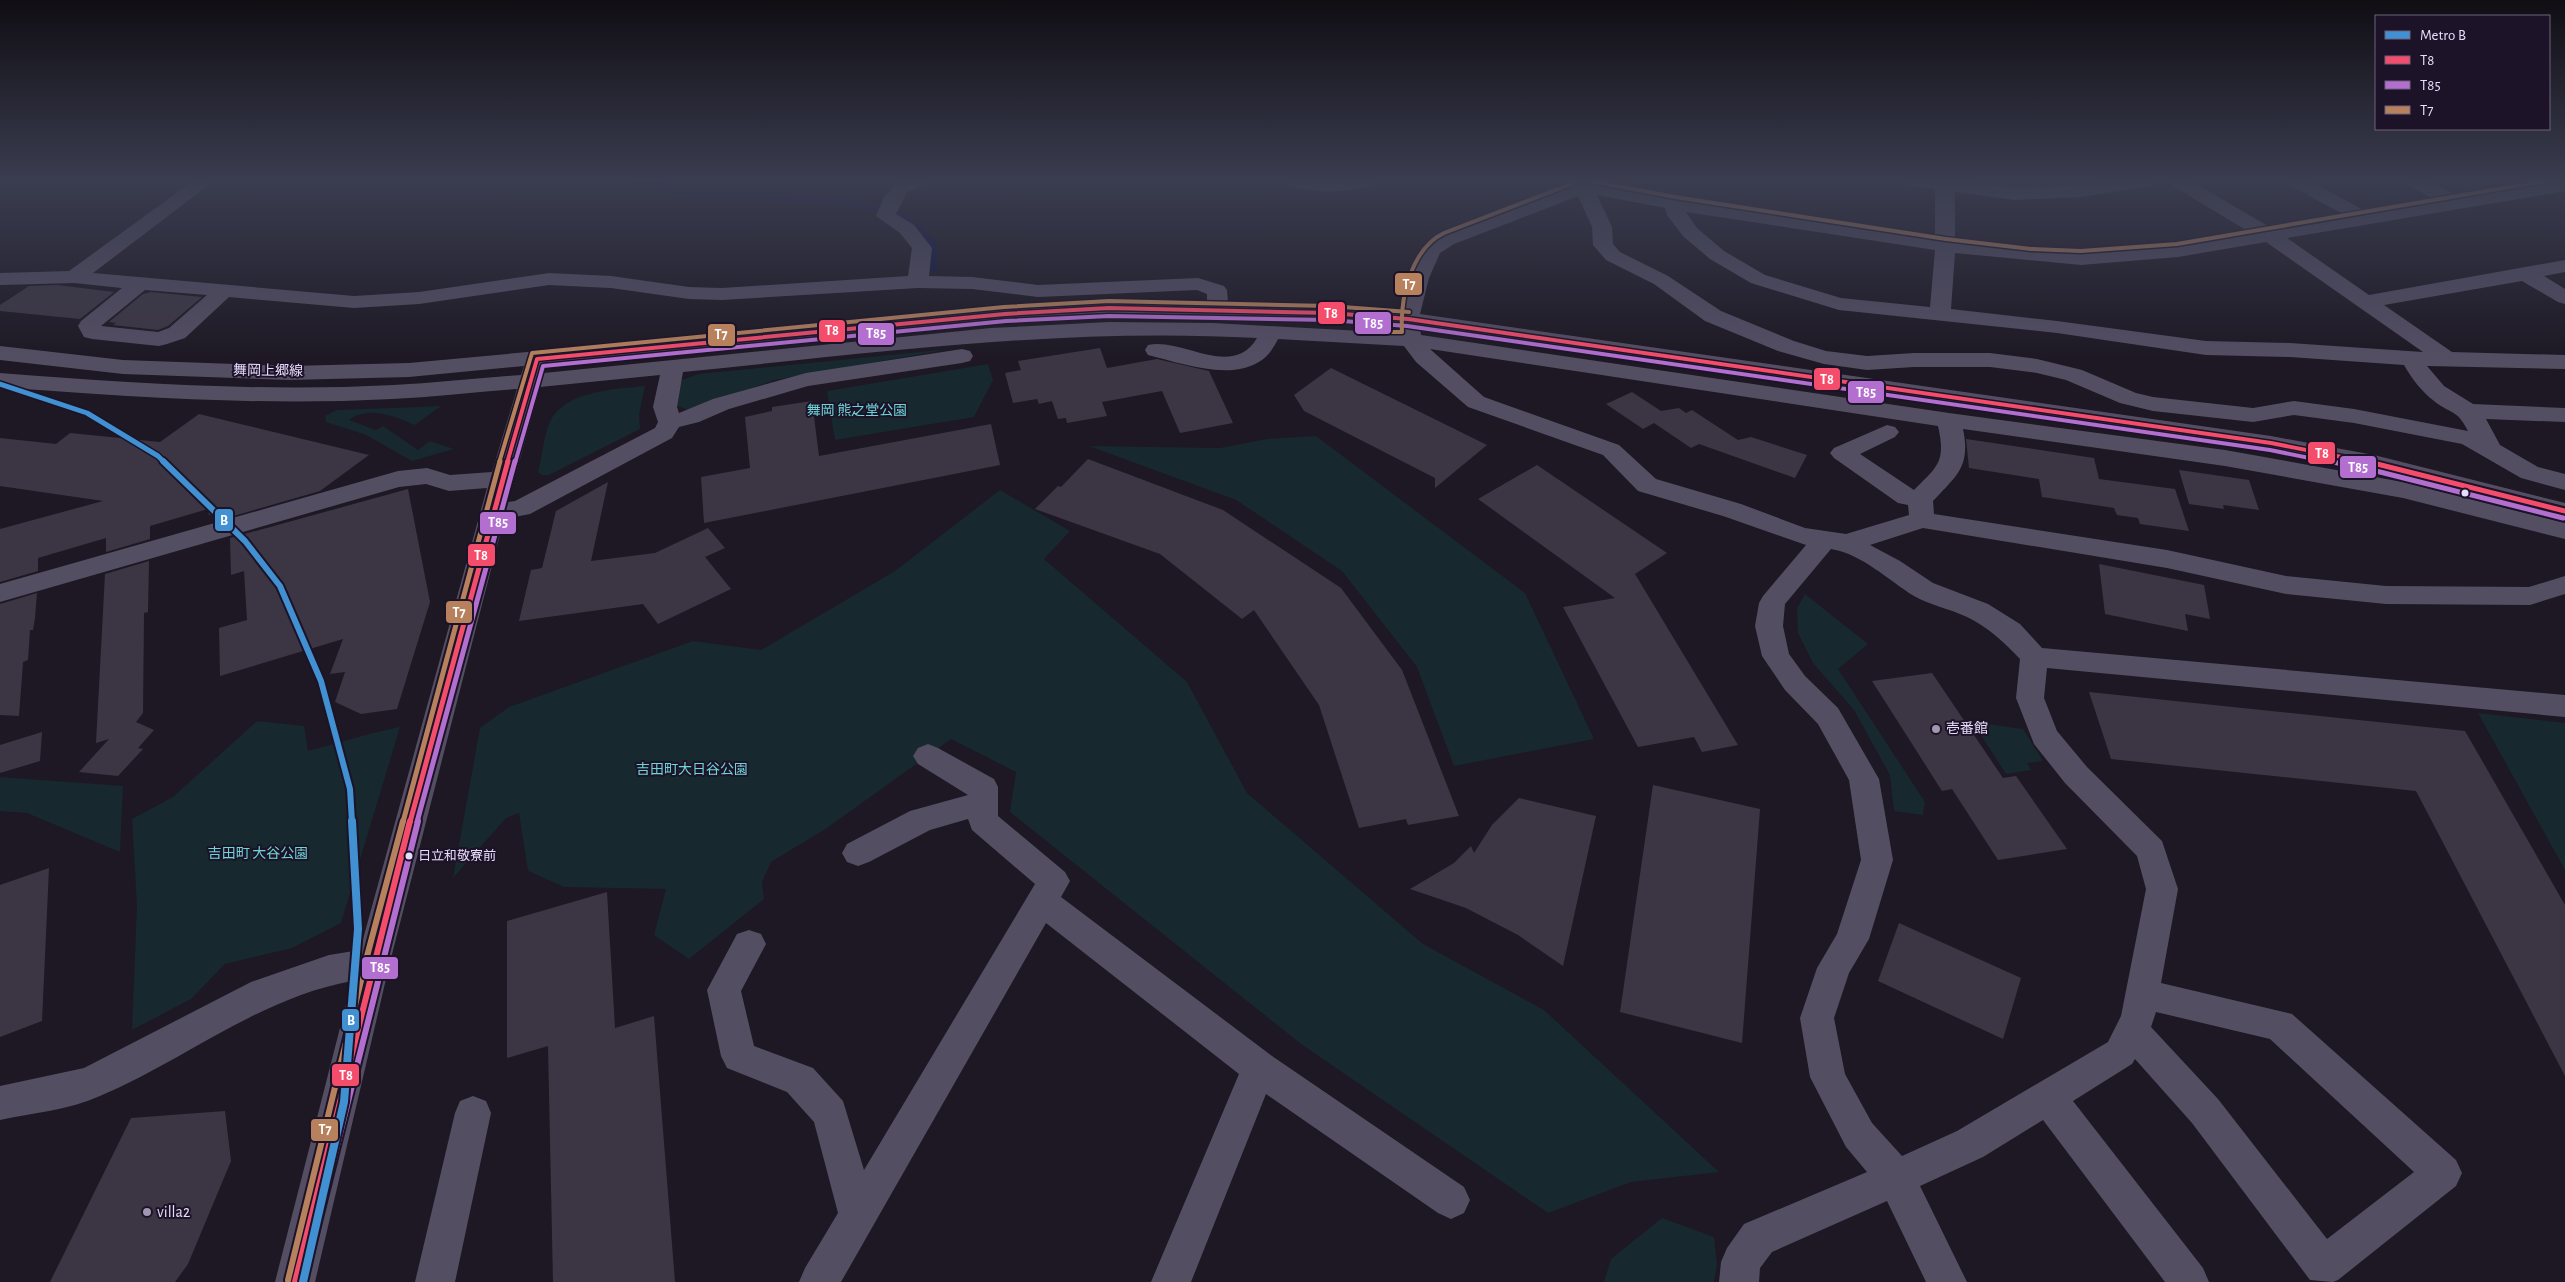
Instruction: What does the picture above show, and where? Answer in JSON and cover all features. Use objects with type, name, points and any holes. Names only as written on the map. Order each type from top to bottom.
[{"type":"street","points":[[74,277],[123,241]]},
{"type":"street","points":[[916,241],[922,248],[918,282]]},
{"type":"street","points":[[1446,241],[1431,250],[1419,278],[1410,329],[1424,357],[1476,402],[1611,450],[1647,485],[1732,510],[1801,536],[1836,541],[1891,567],[1924,590],[1978,611],[2010,632],[2034,657],[2565,706]]},
{"type":"street","points":[[1603,241],[1603,245],[1613,256],[1662,280],[1712,316],[1786,346],[1824,357],[1867,363],[1914,360],[1990,360],[2037,366],[2074,375],[2128,398],[2153,404],[2253,415],[2294,408],[2354,416],[2469,438],[2530,473],[2565,482]]},
{"type":"street","points":[[1700,241],[1758,279],[1839,304],[1940,313],[2057,327],[2206,348],[2290,350],[2412,359],[2565,362]]},
{"type":"street","points":[[1912,241],[2030,256],[2081,259],[2178,251],[2236,241]]},
{"type":"street","points":[[1940,313],[1945,241]]},
{"type":"street","points":[[2278,241],[2447,359]]},
{"type":"street","points":[[2367,302],[2565,266]]},
{"type":"street","points":[[2525,274],[2565,298]]},
{"type":"street","points":[[0,279],[74,277],[354,302],[419,298],[549,280],[611,282],[689,292],[722,294],[918,282],[972,283],[1038,290],[1198,284],[1217,290],[1218,310]]},
{"type":"street","points":[[140,283],[89,326],[92,332],[159,339],[177,333],[225,290]]},
{"type":"street","points":[[533,370],[1005,314],[1109,308],[1218,310],[1410,329],[2270,443],[2374,463],[2565,511]]},
{"type":"street","points":[[533,370],[672,367],[992,335],[1109,328],[1271,333],[1410,329],[1950,420],[2225,458],[2403,490],[2565,531]]},
{"type":"street","points":[[1156,350],[1217,363],[1248,359],[1262,349],[1271,333]]},
{"type":"street","points":[[670,422],[691,418],[721,404],[806,380],[1028,346]]},
{"type":"street","name":"舞岡上郷線","points":[[0,353],[123,367],[289,373],[409,370],[533,370]]},
{"type":"street","points":[[2412,359],[2430,387],[2458,407],[2470,411],[2565,415]]},
{"type":"street","points":[[494,512],[521,508],[530,504],[654,440],[664,433],[670,422],[665,407],[672,367]]},
{"type":"street","points":[[295,1282],[373,962],[533,370]]},
{"type":"street","name":"舞岡上郷線","points":[[0,380],[89,387],[265,394],[392,392],[533,370]]},
{"type":"street","points":[[2470,411],[2490,450]]},
{"type":"street","points":[[1948,1282],[1896,1178],[1859,1135],[1828,1077],[1817,1018],[1834,968],[1852,939],[1877,860],[1864,779],[1828,716],[1795,683],[1776,656],[1769,626],[1772,603],[1789,580],[1836,541],[1921,510],[1951,467],[1953,439],[1950,420]]},
{"type":"street","points":[[1887,432],[1842,453],[1907,498],[1921,510],[2286,585],[2386,595],[2504,597],[2530,596],[2565,585]]},
{"type":"street","points":[[0,593],[398,479],[426,476],[449,483],[502,479]]},
{"type":"street","points":[[1740,1282],[1741,1262],[1758,1238],[1970,1144],[2120,1053],[2138,1018],[2162,889],[2151,850],[2116,812],[2076,775],[2044,736],[2030,698],[2034,657]]},
{"type":"street","points":[[819,1282],[1054,881],[983,821],[983,786],[928,756]]},
{"type":"street","points":[[858,853],[921,820],[982,803]]},
{"type":"street","points":[[1043,902],[1259,1068],[1451,1200]]},
{"type":"street","points":[[749,944],[724,990],[739,1056],[800,1080],[830,1113],[858,1216]]},
{"type":"street","points":[[0,1103],[89,1084],[263,994],[330,970],[373,962]]},
{"type":"street","points":[[2132,1030],[2205,1111],[2324,1266],[2443,1173],[2280,1025],[2143,994]]},
{"type":"street","points":[[1172,1282],[1259,1068]]},
{"type":"street","points":[[2048,1098],[2189,1282]]},
{"type":"street","points":[[435,1282],[473,1113]]},
{"type":"green space","points":[[950,349],[775,380],[689,410],[677,406],[676,403],[682,380],[698,374]]},
{"type":"green space","name":"舞岡 熊之堂公園","points":[[988,364],[993,380],[974,417],[835,440],[827,391]]},
{"type":"green space","points":[[645,386],[639,414],[640,429],[549,475],[542,475],[538,472],[548,427],[554,415],[563,406],[589,394]]},
{"type":"green space","points":[[441,406],[415,425],[391,416],[373,413],[365,413],[349,420],[376,430],[383,426],[418,450],[430,441],[454,449],[412,461],[366,435],[326,422],[325,416],[337,410]]},
{"type":"green space","points":[[1316,436],[1525,593],[1594,739],[1454,766],[1417,667],[1342,571],[1236,500],[1089,446],[1220,448],[1267,439]]},
{"type":"green space","name":"吉田町大日谷公園","points":[[1000,490],[1070,531],[1044,559],[1187,682],[1247,793],[1423,944],[1544,1010],[1719,1172],[1631,1182],[1548,1213],[1301,1044],[1010,812],[1016,772],[951,739],[827,828],[771,862],[762,882],[764,899],[689,959],[654,935],[666,889],[564,887],[528,871],[519,813],[506,818],[453,878],[480,728],[509,707],[693,641],[761,650],[895,571]]},
{"type":"green space","points":[[1805,594],[1868,644],[1838,669],[1925,802],[1923,815],[1894,811],[1890,775],[1854,710],[1813,663],[1798,633],[1797,608]]},
{"type":"green space","points":[[2478,713],[2565,723],[2565,870]]},
{"type":"green space","name":"吉田町 大谷公園","points":[[257,721],[304,726],[308,751],[400,727],[341,923],[292,948],[225,964],[191,999],[132,1030],[137,906],[132,819],[173,797]]},
{"type":"green space","points":[[1988,724],[2023,729],[2043,761],[2027,763],[2031,770],[2006,774],[1975,726]]},
{"type":"green space","points":[[0,777],[123,786],[120,852],[27,813],[0,811]]},
{"type":"green space","points":[[1662,1218],[1714,1237],[1717,1264],[1714,1282],[1604,1282],[1611,1259]]},
{"type":"building","points":[[57,285],[114,292],[80,319],[0,311],[0,305],[29,286]]},
{"type":"building","points":[[151,292],[202,297],[168,326],[158,330],[113,325],[116,323],[109,322],[143,294]]},
{"type":"building","points":[[1100,348],[1107,368],[1157,359],[1209,371],[1233,423],[1180,433],[1162,391],[1102,402],[1107,416],[1067,423],[1066,418],[1058,419],[1052,401],[1039,404],[1037,399],[1013,403],[1005,373],[1021,370],[1018,361]]},
{"type":"building","points":[[1331,368],[1487,445],[1435,488],[1435,478],[1304,411],[1294,395]]},
{"type":"building","points":[[1632,392],[1661,411],[1679,408],[1686,413],[1692,410],[1738,440],[1751,437],[1807,455],[1795,478],[1699,444],[1691,448],[1654,423],[1643,429],[1606,404]]},
{"type":"building","points":[[812,401],[819,456],[991,424],[1000,465],[704,523],[701,477],[750,468],[745,417],[772,411],[772,407]]},
{"type":"building","points":[[199,414],[369,455],[320,491],[230,517],[229,509],[209,515],[208,509],[150,526],[150,539],[106,552],[106,538],[38,558],[38,571],[0,582],[0,529],[103,501],[0,486],[0,438],[56,444],[70,433],[160,442]]},
{"type":"building","points":[[1966,439],[2094,458],[2099,479],[2175,489],[2189,531],[2140,524],[2138,518],[2117,515],[2114,508],[2042,497],[2039,479],[1969,468]]},
{"type":"building","points":[[1088,459],[1223,510],[1341,588],[1402,670],[1459,816],[1408,825],[1406,819],[1359,828],[1319,705],[1254,610],[1242,619],[1160,554],[1035,509],[1058,486],[1061,487]]},
{"type":"building","points":[[1537,465],[1667,553],[1635,574],[1738,745],[1702,752],[1694,737],[1638,747],[1563,607],[1615,598],[1478,499]]},
{"type":"building","points":[[2179,470],[2249,480],[2259,510],[2223,505],[2224,509],[2189,504]]},
{"type":"building","points":[[608,482],[591,561],[655,553],[708,528],[725,548],[705,557],[731,589],[658,624],[643,604],[519,621],[531,570],[542,568],[556,511]]},
{"type":"building","points":[[408,489],[430,602],[397,709],[361,714],[335,702],[345,672],[330,674],[343,639],[220,676],[219,628],[247,620],[244,571],[231,575],[230,538]]},
{"type":"building","points":[[149,561],[148,612],[144,613],[143,713],[136,722],[154,730],[138,748],[143,749],[118,776],[79,772],[109,739],[96,743],[105,574]]},
{"type":"building","points":[[2099,564],[2204,585],[2210,619],[2185,614],[2188,631],[2105,614]]},
{"type":"building","points":[[37,593],[33,630],[30,630],[28,660],[23,662],[19,716],[0,715],[0,604]]},
{"type":"building","name":"壱番館","points":[[1932,673],[2003,778],[2016,776],[2067,849],[1998,860],[1952,789],[1942,791],[1872,681]]},
{"type":"building","points":[[2089,692],[2465,731],[2565,905],[2565,1076],[2416,791],[2111,759]]},
{"type":"building","points":[[42,732],[40,761],[0,773],[0,745]]},
{"type":"building","points":[[1653,785],[1760,809],[1742,1043],[1620,1012]]},
{"type":"building","points":[[1519,798],[1596,816],[1563,966],[1518,935],[1466,908],[1410,889],[1454,863],[1471,846],[1474,853],[1492,825]]},
{"type":"building","points":[[49,868],[42,1021],[0,1037],[0,885]]},
{"type":"building","points":[[607,892],[615,1028],[654,1016],[675,1282],[553,1282],[548,1046],[507,1058],[507,921]]},
{"type":"building","points":[[1899,923],[2021,978],[2003,1039],[1878,981]]},
{"type":"building","name":"villa2","points":[[225,1111],[231,1161],[188,1264],[175,1282],[50,1282],[131,1118]]},
{"type":"waterway","points":[[930,241],[933,244],[933,268]]},
{"type":"metro line","name":"B","points":[[0,384],[87,413],[158,456],[245,541],[280,586],[321,681],[350,789],[358,929],[344,1102],[303,1282]]},
{"type":"transit line","name":"T7","points":[[1391,332],[1402,332],[1402,312],[1411,276],[1420,254],[1430,241]]},
{"type":"transit line","name":"T7","points":[[1962,241],[2031,249],[2081,251],[2177,244],[2196,241]]},
{"type":"transit line","name":"T7","points":[[288,1280],[366,960],[495,477],[532,353],[1004,307],[1109,301],[1330,306],[1409,312]]},
{"type":"transit line","name":"T8","points":[[295,1282],[352,1050],[441,704],[537,359],[1005,314],[1109,308],[1330,313],[1408,319],[2271,443],[2374,463],[2565,511]]},
{"type":"transit line","name":"T85","points":[[303,1282],[417,822],[478,594],[543,366],[1006,321],[1109,316],[1330,320],[1407,326],[2270,450],[2372,470],[2563,518]]},
{"type":"place","name":"壱番館","points":[[1936,729]]},
{"type":"place","name":"日立和敬寮前","points":[[409,856]]},
{"type":"place","name":"villa2","points":[[147,1212]]}]
